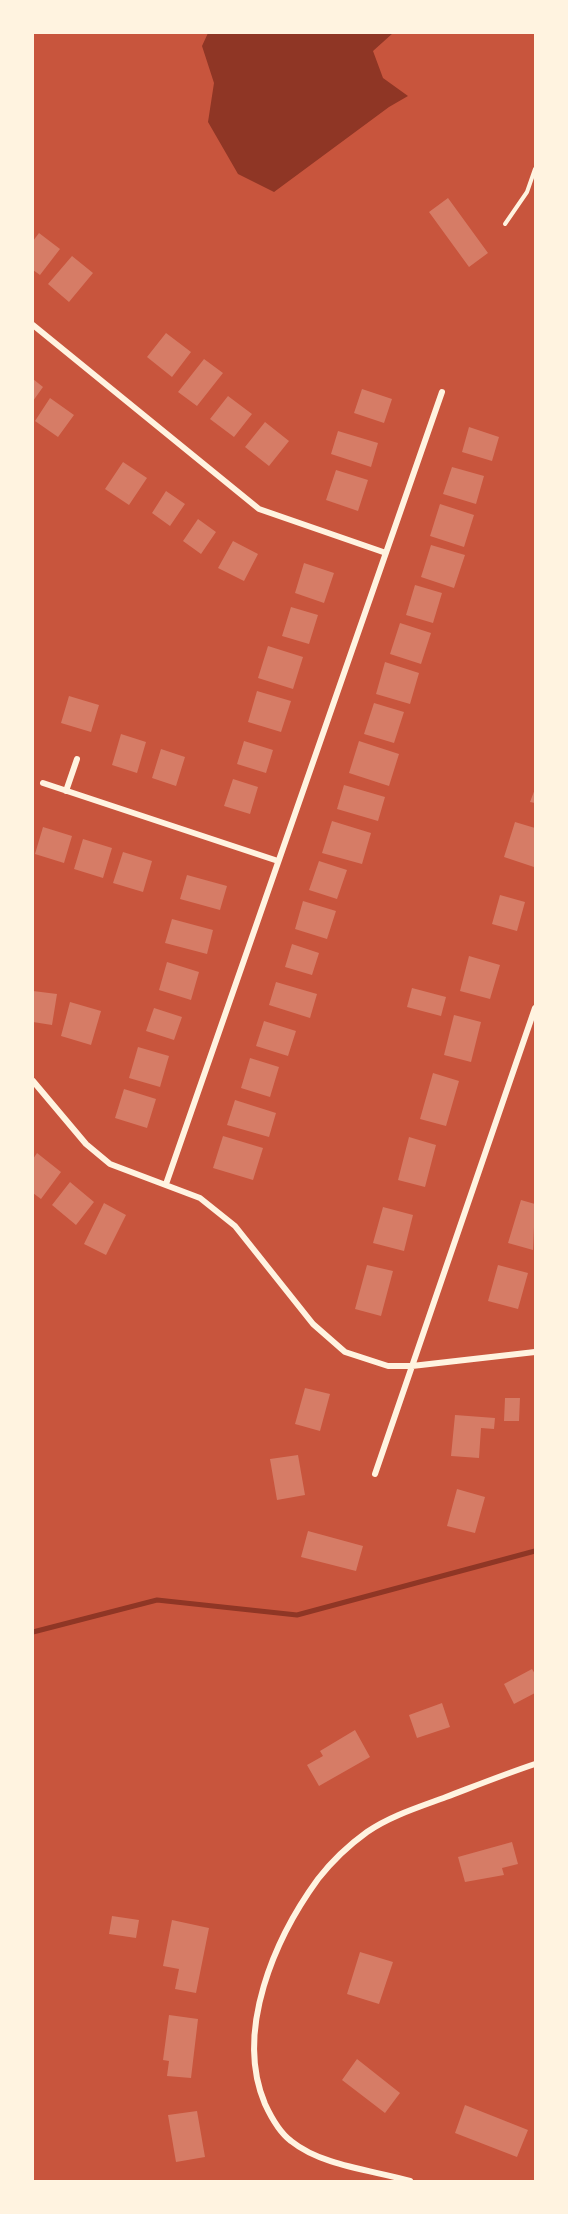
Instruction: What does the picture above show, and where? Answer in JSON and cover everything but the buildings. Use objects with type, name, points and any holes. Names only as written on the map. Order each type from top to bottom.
[{"type":"street","points":[[33,325],[259,509],[386,553]]},
{"type":"street","points":[[165,1184],[441,392]]},
{"type":"street","points":[[66,791],[77,759]]},
{"type":"street","points":[[43,783],[278,861]]},
{"type":"street","points":[[375,1474],[535,1008]]},
{"type":"street","points":[[33,1081],[86,1144],[110,1164],[200,1198],[235,1226],[313,1324],[345,1352],[369,1362],[388,1366],[412,1366],[535,1352]]},
{"type":"street","points":[[410,2181],[308,2151],[290,2140],[279,2128],[262,2096],[254,2055],[257,2022],[266,1981],[306,1896],[320,1877],[349,1847],[369,1831],[410,1810],[535,1764]]},
{"type":"lane","points":[[505,224],[527,192],[535,169]]},
{"type":"shaded area","points":[[208,33],[393,33],[373,51],[383,78],[408,96],[389,107],[274,192],[238,174],[208,122],[214,83],[202,46]]},
{"type":"waterway","points":[[33,1632],[157,1600],[297,1615],[535,1551]]}]
